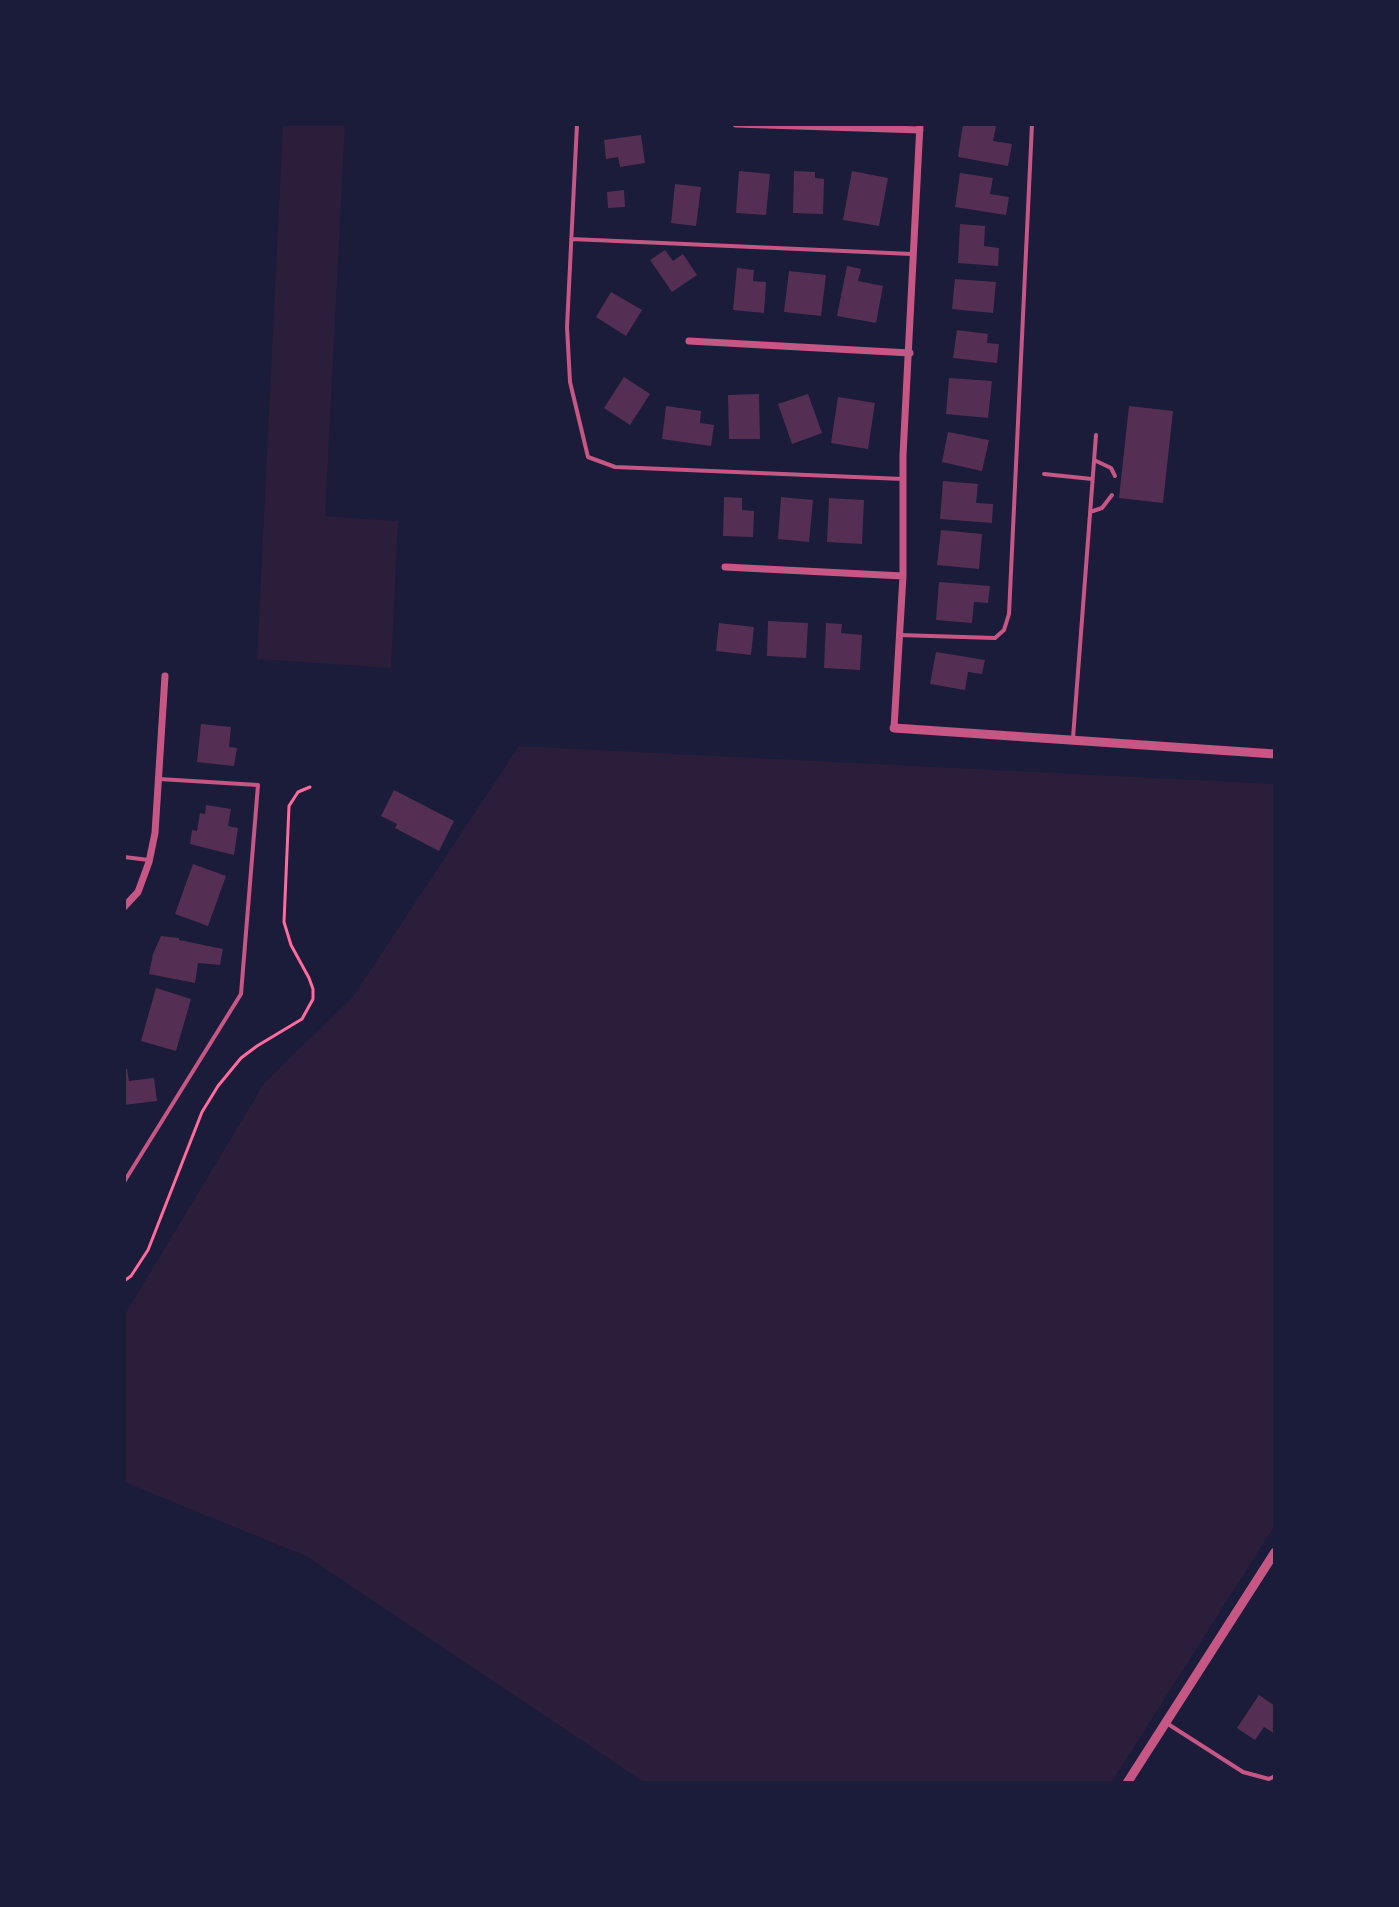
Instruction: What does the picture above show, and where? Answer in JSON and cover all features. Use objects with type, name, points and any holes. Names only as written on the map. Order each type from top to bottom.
[{"type":"street","points":[[736,124],[920,127],[903,479],[903,576],[894,728],[1275,754]]},
{"type":"street","points":[[689,341],[910,353]]},
{"type":"street","points":[[725,567],[903,576]]},
{"type":"street","points":[[124,907],[138,892],[150,861],[155,833],[165,676]]},
{"type":"street","points":[[1127,1783],[1275,1552]]},
{"type":"lane","points":[[577,124],[567,327],[570,382],[588,457],[615,467],[903,479]]},
{"type":"lane","points":[[899,635],[995,638],[1004,630],[1009,614],[1032,124]]},
{"type":"lane","points":[[571,239],[914,254]]},
{"type":"lane","points":[[1073,741],[1096,435]]},
{"type":"lane","points":[[1094,460],[1111,468],[1115,476]]},
{"type":"lane","points":[[1044,474],[1092,479]]},
{"type":"lane","points":[[1090,512],[1102,508],[1112,495]]},
{"type":"lane","points":[[124,1182],[241,994],[258,785],[158,779]]},
{"type":"lane","points":[[124,857],[150,861]]},
{"type":"lane","points":[[1166,1723],[1243,1772],[1269,1779],[1275,1776]]},
{"type":"path","points":[[124,1281],[131,1276],[148,1250],[202,1112],[218,1086],[241,1058],[302,1019],[313,999],[309,978],[291,945],[284,922],[289,806],[298,792],[310,787]]},
{"type":"shaded area","points":[[283,124],[345,124],[325,516],[398,521],[391,668],[257,659]]},
{"type":"shaded area","points":[[519,746],[1275,784],[1275,1525],[1111,1783],[645,1783],[308,1557],[124,1482],[124,1316],[265,1082],[352,998]]},
{"type":"building","points":[[963,124],[996,126],[993,141],[1012,144],[1008,166],[958,157]]},
{"type":"building","points":[[641,135],[645,163],[620,167],[618,157],[606,159],[604,140]]},
{"type":"building","points":[[739,171],[770,174],[766,215],[736,213]]},
{"type":"building","points":[[794,171],[815,172],[815,178],[824,179],[823,214],[793,213]]},
{"type":"building","points":[[852,171],[888,178],[879,226],[843,220]]},
{"type":"building","points":[[960,173],[993,178],[990,194],[1009,197],[1006,215],[955,207]]},
{"type":"building","points":[[675,184],[701,187],[696,226],[671,223]]},
{"type":"building","points":[[624,190],[625,207],[608,208],[607,192]]},
{"type":"building","points":[[960,224],[985,226],[984,246],[999,248],[998,266],[958,263]]},
{"type":"building","points":[[665,250],[673,261],[683,254],[697,275],[672,292],[650,260]]},
{"type":"building","points":[[847,266],[861,269],[858,281],[883,286],[876,323],[837,316]]},
{"type":"building","points":[[737,268],[754,270],[753,281],[766,282],[764,313],[733,310]]},
{"type":"building","points":[[789,271],[826,275],[821,316],[784,312]]},
{"type":"building","points":[[955,279],[996,282],[993,313],[952,309]]},
{"type":"building","points":[[611,292],[642,310],[626,336],[596,317]]},
{"type":"building","points":[[957,330],[988,334],[987,343],[999,344],[997,363],[953,358]]},
{"type":"building","points":[[624,377],[650,394],[630,425],[604,408]]},
{"type":"building","points":[[949,378],[992,381],[988,418],[946,414]]},
{"type":"building","points":[[759,394],[760,439],[729,439],[728,395]]},
{"type":"building","points":[[808,394],[822,433],[792,444],[778,404]]},
{"type":"building","points":[[838,397],[875,403],[868,449],[831,443]]},
{"type":"building","points":[[666,406],[701,411],[700,423],[714,425],[711,446],[662,439]]},
{"type":"building","points":[[1129,406],[1173,411],[1163,503],[1119,498]]},
{"type":"building","points":[[948,432],[989,440],[982,471],[942,462]]},
{"type":"building","points":[[943,481],[978,484],[976,503],[993,504],[992,523],[940,519]]},
{"type":"building","points":[[724,497],[742,498],[742,510],[754,511],[753,537],[723,536]]},
{"type":"building","points":[[781,497],[813,500],[809,542],[778,539]]},
{"type":"building","points":[[829,498],[864,500],[862,544],[827,542]]},
{"type":"building","points":[[941,530],[982,534],[979,569],[937,565]]},
{"type":"building","points":[[939,582],[990,586],[988,603],[974,602],[972,623],[936,620]]},
{"type":"building","points":[[768,621],[808,623],[806,658],[767,656]]},
{"type":"building","points":[[719,623],[754,627],[751,655],[716,651]]},
{"type":"building","points":[[826,623],[842,624],[841,633],[862,635],[860,670],[824,668]]},
{"type":"building","points":[[936,652],[985,660],[982,674],[968,672],[965,690],[930,684]]},
{"type":"building","points":[[201,724],[231,727],[229,747],[237,748],[234,766],[197,762]]},
{"type":"building","points":[[394,790],[454,821],[439,851],[395,828],[397,824],[381,816]]},
{"type":"building","points":[[206,805],[231,809],[228,826],[238,828],[234,855],[190,844],[192,830],[197,831],[200,813],[205,814]]},
{"type":"building","points":[[193,864],[226,876],[208,926],[175,914]]},
{"type":"building","points":[[161,936],[223,949],[220,965],[198,963],[195,983],[149,974]]},
{"type":"building","points":[[156,988],[191,999],[176,1051],[141,1041]]},
{"type":"building","points":[[124,1069],[127,1069],[129,1081],[154,1078],[157,1101],[124,1105]]},
{"type":"building","points":[[1259,1695],[1275,1706],[1275,1734],[1264,1727],[1255,1740],[1237,1728]]}]
